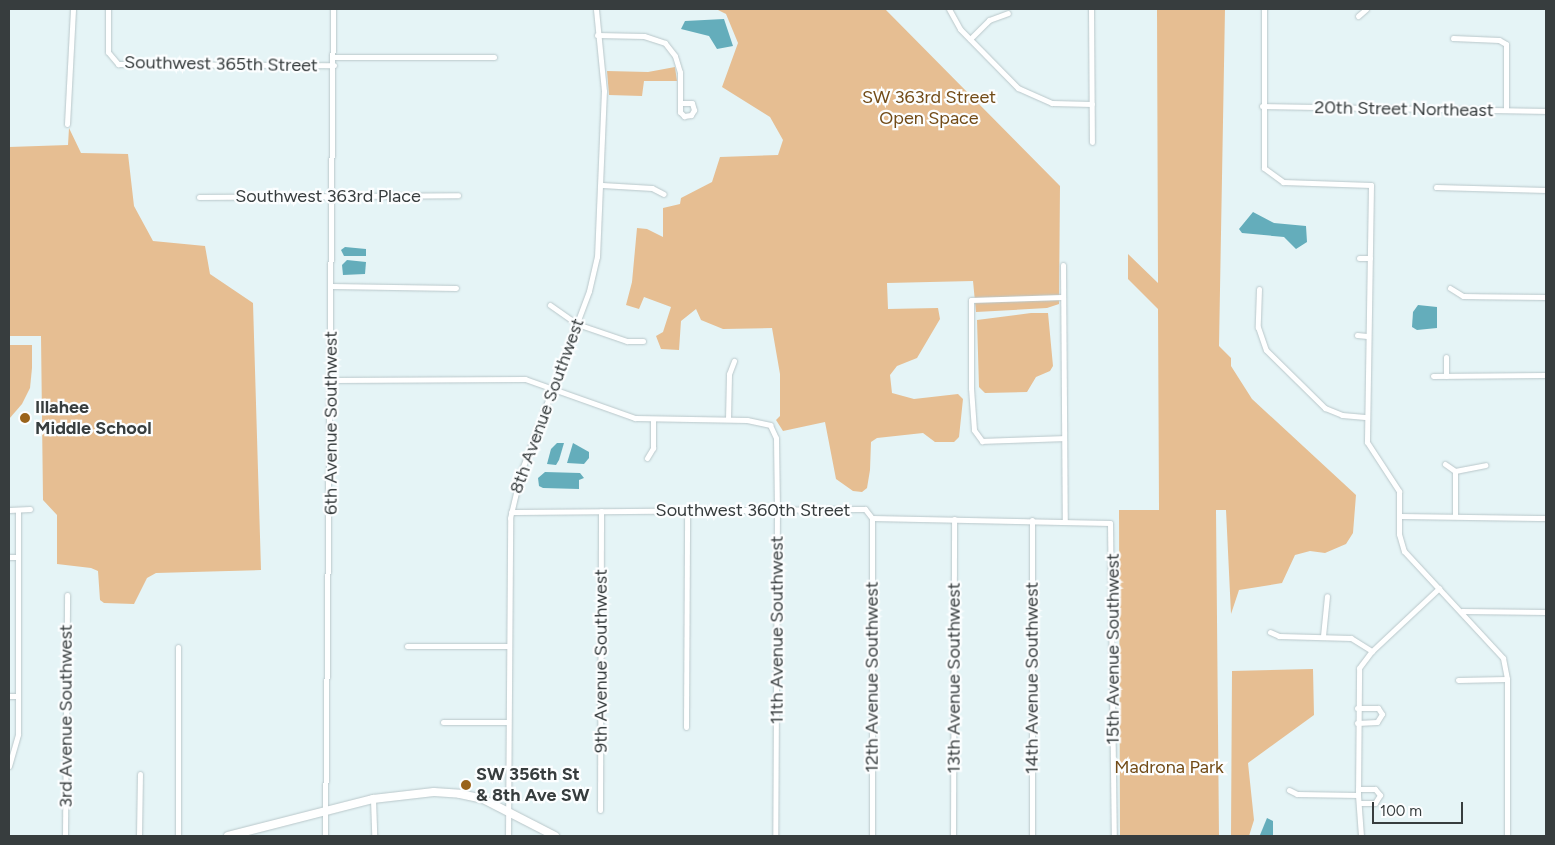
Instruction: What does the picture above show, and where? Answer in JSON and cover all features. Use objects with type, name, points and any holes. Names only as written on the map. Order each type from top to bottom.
[{"type":"main road","points":[[228,836],[373,799],[407,794],[460,794],[508,811],[555,836]]},
{"type":"street","points":[[67,124],[74,9]]},
{"type":"street","name":"Southwest 365th Street","points":[[108,9],[108,52],[111,59],[122,64],[334,65]]},
{"type":"street","name":"6th Avenue Southwest","points":[[324,836],[326,812],[332,380],[333,9]]},
{"type":"street","name":"8th Avenue Southwest","points":[[508,836],[510,512],[521,472],[577,324],[596,263],[602,185],[604,79],[596,35],[596,9]]},
{"type":"street","points":[[949,9],[970,39],[1026,93],[1060,104],[1092,104]]},
{"type":"street","points":[[1091,9],[1092,142]]},
{"type":"street","points":[[1264,9],[1262,159],[1269,174],[1282,182],[1371,184],[1365,417],[1369,448],[1399,491],[1400,540],[1404,550],[1497,650],[1506,668],[1508,836]]},
{"type":"street","points":[[1358,16],[1366,9]]},
{"type":"street","points":[[970,39],[989,20],[1008,13]]},
{"type":"street","points":[[596,35],[644,36],[665,43],[678,64],[682,103]]},
{"type":"street","points":[[1453,38],[1499,40],[1506,44],[1506,110]]},
{"type":"street","name":"Southwest 365th Street","points":[[334,57],[494,57]]},
{"type":"street","name":"20th Street Northeast","points":[[1262,106],[1546,111]]},
{"type":"street","points":[[602,185],[652,188],[664,194]]},
{"type":"street","points":[[1436,187],[1546,190]]},
{"type":"street","name":"Southwest 363rd Place","points":[[199,197],[458,195]]},
{"type":"street","points":[[1360,258],[1370,258]]},
{"type":"street","points":[[1063,265],[1065,520]]},
{"type":"street","points":[[331,286],[456,288]]},
{"type":"street","points":[[1450,288],[1463,296],[1546,297]]},
{"type":"street","points":[[1259,289],[1258,326],[1266,350],[1325,408],[1342,415],[1365,417]]},
{"type":"street","points":[[1062,297],[971,300],[973,422],[982,441],[1064,438]]},
{"type":"street","points":[[550,306],[577,324],[627,341],[644,341]]},
{"type":"street","points":[[1357,335],[1367,336]]},
{"type":"street","points":[[1446,357],[1446,376]]},
{"type":"street","points":[[332,380],[514,378],[553,387],[627,416],[653,419],[728,419],[729,374],[734,361]]},
{"type":"street","points":[[1433,376],[1546,375]]},
{"type":"street","points":[[647,458],[653,448],[653,419]]},
{"type":"street","name":"11th Avenue Southwest","points":[[728,419],[758,420],[770,425],[776,438],[778,508],[775,836]]},
{"type":"street","points":[[1445,464],[1455,471],[1485,465]]},
{"type":"street","points":[[1455,471],[1455,516]]},
{"type":"street","name":"Southwest 360th Street","points":[[510,512],[778,508],[865,509],[872,518],[1065,520],[1110,523]]},
{"type":"street","points":[[9,510],[30,509]]},
{"type":"street","points":[[9,766],[18,734],[18,510]]},
{"type":"street","points":[[686,727],[687,510]]},
{"type":"street","name":"9th Avenue Southwest","points":[[600,810],[602,511]]},
{"type":"street","points":[[1400,516],[1546,518]]},
{"type":"street","name":"12th Avenue Southwest","points":[[872,518],[872,836]]},
{"type":"street","name":"13th Avenue Southwest","points":[[953,836],[954,519]]},
{"type":"street","name":"14th Avenue Southwest","points":[[1032,520],[1032,836]]},
{"type":"street","name":"15th Avenue Southwest","points":[[1110,523],[1114,836]]},
{"type":"street","points":[[9,557],[18,557]]},
{"type":"street","points":[[1361,836],[1357,723],[1359,668],[1372,650],[1439,588]]},
{"type":"street","name":"3rd Avenue Southwest","points":[[65,836],[66,595]]},
{"type":"street","points":[[1323,636],[1327,596]]},
{"type":"street","points":[[1462,611],[1546,612]]},
{"type":"street","points":[[1270,632],[1279,636],[1351,638],[1372,650]]},
{"type":"street","points":[[407,646],[508,646]]},
{"type":"street","points":[[178,647],[178,836]]},
{"type":"street","points":[[1458,680],[1507,679]]},
{"type":"street","points":[[9,696],[18,696]]},
{"type":"street","points":[[1357,708],[1378,708],[1382,714],[1377,722],[1357,723]]},
{"type":"street","points":[[443,722],[508,722]]},
{"type":"street","points":[[139,836],[140,774]]},
{"type":"street","points":[[1289,790],[1297,794],[1358,792],[1375,789],[1380,795],[1375,803],[1359,804]]},
{"type":"street","points":[[373,799],[374,836]]},
{"type":"green space","name":"SW 363rd Street Open Space","points":[[716,9],[885,9],[1060,186],[1059,304],[1047,308],[976,312],[973,281],[887,283],[888,309],[938,308],[940,319],[917,358],[897,366],[890,375],[892,393],[914,399],[958,394],[963,399],[959,437],[954,442],[935,442],[923,433],[877,438],[871,442],[867,488],[862,492],[853,491],[836,479],[825,422],[783,431],[776,420],[780,416],[780,374],[772,328],[723,329],[701,320],[696,309],[681,321],[679,350],[661,349],[656,336],[663,332],[671,307],[644,297],[639,309],[626,305],[632,282],[637,228],[647,229],[663,237],[663,208],[680,204],[681,198],[712,182],[720,157],[778,155],[783,140],[770,117],[722,87],[738,43],[726,14]]},
{"type":"green space","name":"Madrona Park","points":[[1157,9],[1225,9],[1219,346],[1231,358],[1231,366],[1252,399],[1356,495],[1353,533],[1346,544],[1325,553],[1310,551],[1295,555],[1282,583],[1239,590],[1231,614],[1226,510],[1216,510],[1219,836],[1120,836],[1119,510],[1159,510],[1158,309],[1128,279],[1128,254],[1158,283]]},
{"type":"green space","points":[[675,67],[677,81],[644,81],[642,96],[609,95],[607,71],[648,72]]},
{"type":"green space","points":[[69,128],[81,153],[128,154],[134,206],[153,241],[205,246],[210,274],[253,303],[261,570],[156,573],[147,578],[134,604],[104,603],[100,600],[98,571],[91,568],[57,564],[57,515],[43,500],[41,336],[9,336],[9,147],[68,145]]},
{"type":"green space","points":[[1031,313],[1048,313],[1053,366],[1050,371],[1036,377],[1027,392],[985,393],[979,387],[977,320]]},
{"type":"green space","points":[[9,345],[32,345],[32,368],[30,388],[22,404],[9,419]]},
{"type":"green space","points":[[1313,669],[1314,715],[1248,763],[1254,820],[1249,836],[1231,836],[1232,671]]},
{"type":"water","points":[[724,19],[733,46],[717,49],[709,36],[681,29],[685,21]]},
{"type":"water","points":[[1253,212],[1274,223],[1306,226],[1307,242],[1296,249],[1284,237],[1242,233],[1239,229]]},
{"type":"water","points":[[345,247],[366,249],[366,256],[344,256],[341,250]]},
{"type":"water","points":[[347,260],[366,262],[365,274],[343,275],[342,265]]},
{"type":"water","points":[[1418,305],[1437,307],[1437,328],[1417,330],[1412,327],[1413,312]]},
{"type":"water","points":[[557,443],[564,443],[559,460],[556,465],[547,464],[551,449]]},
{"type":"water","points":[[573,443],[589,452],[589,458],[584,464],[567,463]]},
{"type":"water","points":[[545,472],[580,473],[584,478],[579,480],[579,489],[543,488],[539,486],[538,478]]},
{"type":"water","points":[[1267,818],[1273,821],[1273,836],[1260,835]]},
{"type":"place","name":"Illahee Middle School","points":[[25,418]]},
{"type":"place","name":"SW 356th St & 8th Ave SW","points":[[466,785]]}]
